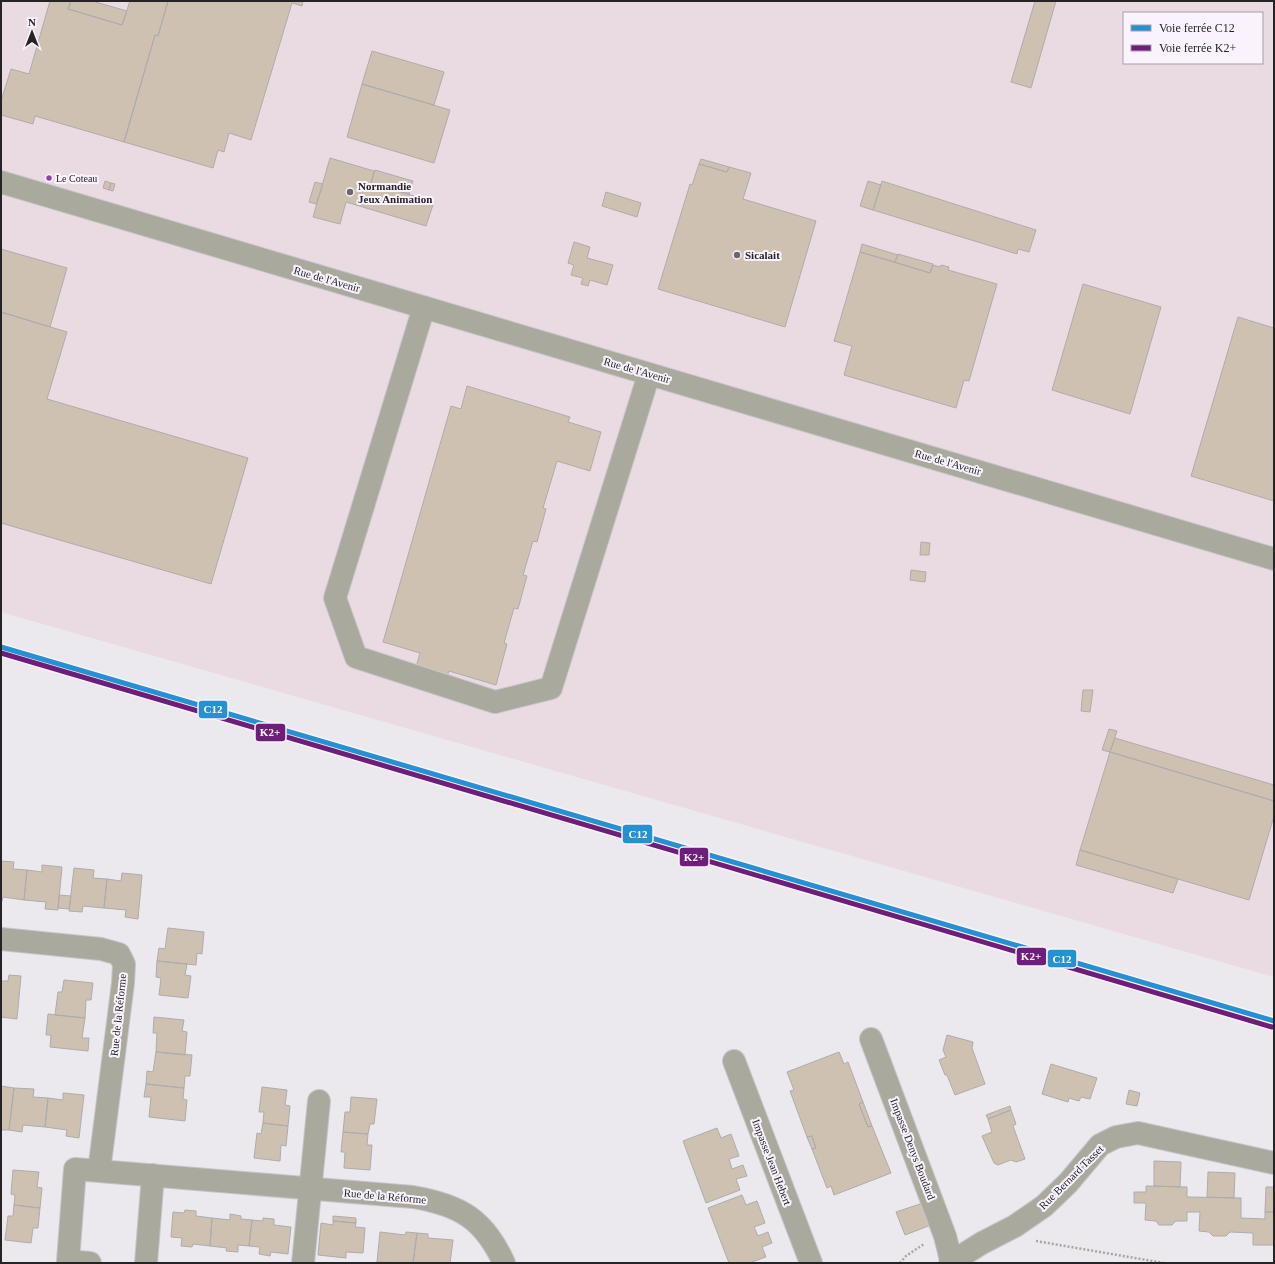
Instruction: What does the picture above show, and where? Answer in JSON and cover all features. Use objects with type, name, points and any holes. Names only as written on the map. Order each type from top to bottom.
[{"type":"street","name":"Rue de l'Avenir","points":[[1,182],[1274,559]]},
{"type":"street","points":[[424,307],[335,598],[356,657],[495,702],[551,688],[649,374]]},
{"type":"street","name":"Rue de la Réforme","points":[[1,939],[101,949],[119,954],[124,964],[99,1171]]},
{"type":"street","name":"Impasse Denys Boudard","points":[[871,1039],[945,1236],[951,1262]]},
{"type":"street","name":"Impasse Jean Hebert","points":[[734,1061],[811,1263]]},
{"type":"street","points":[[303,1263],[319,1102]]},
{"type":"street","name":"Rue Bernard Tasset","points":[[951,1262],[1015,1226],[1044,1206],[1068,1183],[1100,1146],[1116,1137],[1138,1133],[1274,1163]]},
{"type":"street","name":"Rue de la Réforme","points":[[90,1263],[68,1261],[75,1169],[434,1200],[458,1209],[488,1234],[504,1263]]},
{"type":"street","points":[[146,1263],[153,1175]]},
{"type":"path","points":[[1029,1239],[1164,1263]]},
{"type":"path","points":[[900,1263],[919,1246],[930,1242]]},
{"type":"shaded area","points":[[1,1],[1274,1],[1274,977],[1,612]]},
{"type":"building","points":[[50,1],[71,1],[68,9],[122,25],[130,1],[168,1],[158,36],[155,35],[124,142],[35,116],[33,124],[1,115],[1,101],[11,69],[29,74]]},
{"type":"building","points":[[71,1],[92,1],[127,11],[122,25],[68,9]]},
{"type":"building","points":[[168,1],[303,1],[302,6],[292,3],[251,140],[229,133],[224,152],[218,150],[213,168],[124,142],[155,35],[158,36]]},
{"type":"building","points":[[1035,1],[1056,1],[1031,88],[1011,82]]},
{"type":"building","points":[[372,51],[444,72],[434,105],[362,84]]},
{"type":"building","points":[[362,84],[450,110],[434,163],[347,137]]},
{"type":"building","points":[[330,158],[374,171],[371,183],[434,202],[426,226],[346,202],[340,224],[313,217]]},
{"type":"building","points":[[701,159],[729,167],[727,172],[699,164]]},
{"type":"building","name":"Sicalait","points":[[699,164],[727,172],[729,167],[751,173],[743,199],[816,221],[785,327],[658,289],[690,184],[692,185]]},
{"type":"building","points":[[375,170],[413,181],[409,194],[371,183]]},
{"type":"building","points":[[105,181],[111,183],[109,190],[103,188]]},
{"type":"building","points":[[868,181],[881,185],[873,210],[860,206]]},
{"type":"building","points":[[882,181],[1036,230],[1029,252],[1018,249],[1017,254],[873,210]]},
{"type":"building","points":[[315,182],[323,184],[316,204],[309,202]]},
{"type":"building","points":[[111,183],[115,184],[113,191],[109,190]]},
{"type":"building","points":[[606,192],[641,203],[637,217],[602,206]]},
{"type":"building","points":[[574,242],[590,247],[587,258],[613,265],[607,285],[590,280],[588,286],[581,284],[583,278],[571,275],[574,265],[568,263]]},
{"type":"building","points":[[862,244],[898,255],[895,262],[860,252]]},
{"type":"building","points":[[1,249],[67,268],[50,327],[1,312]]},
{"type":"building","points":[[860,252],[930,273],[933,265],[940,267],[941,265],[949,267],[948,270],[997,284],[969,381],[964,380],[956,408],[844,375],[852,346],[834,341]]},
{"type":"building","points":[[898,254],[933,264],[930,273],[895,262]]},
{"type":"building","points":[[1083,284],[1161,307],[1130,414],[1052,390]]},
{"type":"building","points":[[1,312],[67,332],[47,399],[248,458],[211,584],[1,523]]},
{"type":"building","points":[[1238,317],[1274,328],[1274,501],[1191,476]]},
{"type":"building","points":[[467,386],[570,417],[568,422],[601,432],[590,471],[557,461],[543,508],[546,509],[537,542],[533,541],[523,575],[527,576],[518,609],[514,608],[504,643],[507,644],[496,685],[449,671],[447,676],[416,667],[420,653],[383,642],[451,406],[461,409]]},
{"type":"building","points":[[921,542],[930,543],[929,555],[920,555]]},
{"type":"building","points":[[911,570],[926,572],[925,582],[910,580]]},
{"type":"building","points":[[1083,690],[1093,690],[1090,712],[1081,711]]},
{"type":"building","points":[[1109,729],[1117,731],[1110,752],[1102,750]]},
{"type":"building","points":[[1115,738],[1274,785],[1274,801],[1110,752]]},
{"type":"building","points":[[1110,752],[1274,801],[1274,816],[1249,900],[1080,850]]},
{"type":"building","points":[[1080,850],[1178,879],[1173,893],[1076,865]]},
{"type":"building","points":[[1,861],[14,862],[13,869],[27,870],[24,900],[3,897],[1,904]]},
{"type":"building","points":[[42,865],[62,867],[58,910],[45,909],[46,902],[24,900],[27,870],[42,872]]},
{"type":"building","points":[[74,868],[94,870],[93,878],[107,879],[104,908],[83,906],[82,912],[69,911]]},
{"type":"building","points":[[122,873],[142,875],[138,919],[125,917],[126,910],[104,908],[107,879],[121,881]]},
{"type":"building","points":[[59,895],[71,896],[69,909],[58,908]]},
{"type":"building","points":[[168,928],[204,932],[202,954],[197,953],[196,965],[157,961],[159,948],[165,949]]},
{"type":"building","points":[[157,961],[187,964],[185,975],[191,976],[188,998],[159,995],[161,978],[156,977]]},
{"type":"building","points":[[9,975],[21,976],[17,1019],[1,1017],[1,981],[8,981]]},
{"type":"building","points":[[64,980],[93,983],[91,1000],[86,1000],[85,1018],[55,1015],[58,992],[62,992]]},
{"type":"building","points":[[48,1014],[85,1018],[82,1038],[89,1038],[88,1051],[50,1047],[51,1035],[46,1035]]},
{"type":"building","points":[[154,1017],[184,1020],[182,1031],[187,1032],[185,1055],[156,1052],[157,1033],[153,1033]]},
{"type":"building","points":[[947,1035],[973,1042],[972,1048],[985,1084],[955,1095],[939,1060],[946,1057],[943,1050]]},
{"type":"building","points":[[156,1052],[192,1055],[190,1076],[185,1076],[184,1088],[146,1084],[147,1071],[153,1072]]},
{"type":"building","points":[[839,1052],[844,1064],[848,1062],[863,1102],[859,1104],[868,1127],[872,1126],[891,1173],[834,1195],[831,1186],[827,1188],[812,1149],[816,1148],[812,1136],[807,1137],[790,1091],[794,1090],[787,1072]]},
{"type":"building","points":[[1051,1064],[1097,1078],[1090,1099],[1081,1097],[1079,1101],[1069,1098],[1068,1102],[1042,1094]]},
{"type":"building","points":[[146,1084],[184,1088],[183,1099],[187,1100],[185,1121],[149,1117],[151,1097],[144,1097]]},
{"type":"building","points":[[1,1086],[14,1088],[9,1130],[1,1130]]},
{"type":"building","points":[[262,1087],[287,1090],[285,1105],[290,1106],[288,1126],[263,1123],[264,1112],[259,1112]]},
{"type":"building","points":[[14,1088],[34,1089],[33,1097],[48,1098],[45,1127],[23,1125],[22,1132],[9,1130]]},
{"type":"building","points":[[1129,1090],[1140,1093],[1137,1106],[1126,1104]]},
{"type":"building","points":[[63,1093],[84,1095],[79,1138],[66,1136],[67,1130],[45,1127],[48,1098],[63,1100]]},
{"type":"building","points":[[351,1097],[377,1099],[374,1124],[370,1124],[368,1134],[343,1132],[345,1112],[350,1112]]},
{"type":"building","points":[[863,1102],[872,1126],[868,1127],[859,1104]]},
{"type":"building","points":[[1010,1106],[1011,1110],[988,1119],[986,1115]]},
{"type":"building","points":[[1011,1110],[1016,1124],[1013,1126],[1025,1159],[1016,1162],[1011,1160],[998,1165],[994,1163],[982,1136],[992,1132],[988,1119]]},
{"type":"building","points":[[263,1123],[288,1126],[286,1146],[281,1145],[280,1161],[254,1158],[257,1133],[261,1134]]},
{"type":"building","points":[[717,1128],[721,1138],[731,1134],[739,1156],[729,1159],[732,1169],[743,1165],[747,1176],[736,1179],[740,1190],[706,1203],[683,1141]]},
{"type":"building","points":[[343,1132],[368,1134],[367,1145],[372,1145],[370,1170],[344,1168],[345,1152],[341,1152]]},
{"type":"building","points":[[812,1136],[816,1148],[812,1149],[807,1137]]},
{"type":"building","points":[[1154,1161],[1181,1162],[1180,1187],[1154,1186]]},
{"type":"building","points":[[13,1170],[39,1172],[37,1187],[42,1188],[40,1208],[14,1205],[15,1195],[11,1194]]},
{"type":"building","points":[[1208,1172],[1235,1173],[1234,1198],[1207,1197]]},
{"type":"building","points":[[1146,1186],[1187,1187],[1187,1197],[1241,1198],[1241,1218],[1265,1219],[1265,1212],[1274,1212],[1274,1245],[1253,1245],[1253,1233],[1230,1232],[1226,1236],[1213,1236],[1209,1232],[1199,1231],[1200,1212],[1187,1212],[1187,1221],[1176,1221],[1172,1225],[1159,1225],[1156,1221],[1145,1220],[1146,1203],[1134,1203],[1134,1192],[1146,1192]]},
{"type":"building","points":[[1266,1187],[1274,1187],[1274,1212],[1265,1212]]},
{"type":"building","points":[[742,1195],[746,1205],[757,1201],[765,1223],[754,1227],[758,1236],[768,1232],[772,1243],[762,1247],[766,1257],[749,1263],[729,1263],[708,1208]]},
{"type":"building","points":[[923,1203],[931,1225],[905,1235],[896,1212]]},
{"type":"building","points":[[14,1205],[40,1208],[38,1228],[33,1228],[31,1243],[5,1240],[8,1216],[13,1216]]},
{"type":"building","points":[[185,1210],[196,1211],[196,1216],[212,1218],[210,1246],[193,1244],[192,1247],[181,1246],[182,1238],[171,1237],[173,1212],[184,1213]]},
{"type":"building","points":[[230,1214],[241,1216],[241,1219],[252,1220],[249,1246],[238,1245],[238,1252],[226,1251],[227,1248],[210,1246],[212,1218],[230,1220]]},
{"type":"building","points":[[333,1216],[356,1218],[356,1223],[333,1221]]},
{"type":"building","points":[[263,1218],[274,1219],[274,1225],[291,1227],[288,1254],[271,1252],[270,1256],[259,1254],[260,1247],[249,1246],[252,1220],[263,1221]]},
{"type":"building","points":[[333,1221],[356,1223],[355,1227],[365,1228],[363,1253],[346,1252],[346,1258],[318,1255],[321,1223],[333,1225]]},
{"type":"building","points":[[380,1232],[405,1235],[406,1232],[417,1233],[413,1263],[377,1262]]},
{"type":"building","points":[[417,1233],[428,1234],[428,1238],[453,1240],[450,1263],[413,1263]]},
{"type":"rail line","name":"C12","points":[[1,647],[1274,1021]]},
{"type":"rail line","name":"K2+","points":[[1,653],[1272,1027]]},
{"type":"place","name":"Le Coteau","points":[[49,178]]},
{"type":"place","name":"Normandie Jeux Animation","points":[[350,192]]},
{"type":"place","name":"Sicalait","points":[[737,255]]}]
